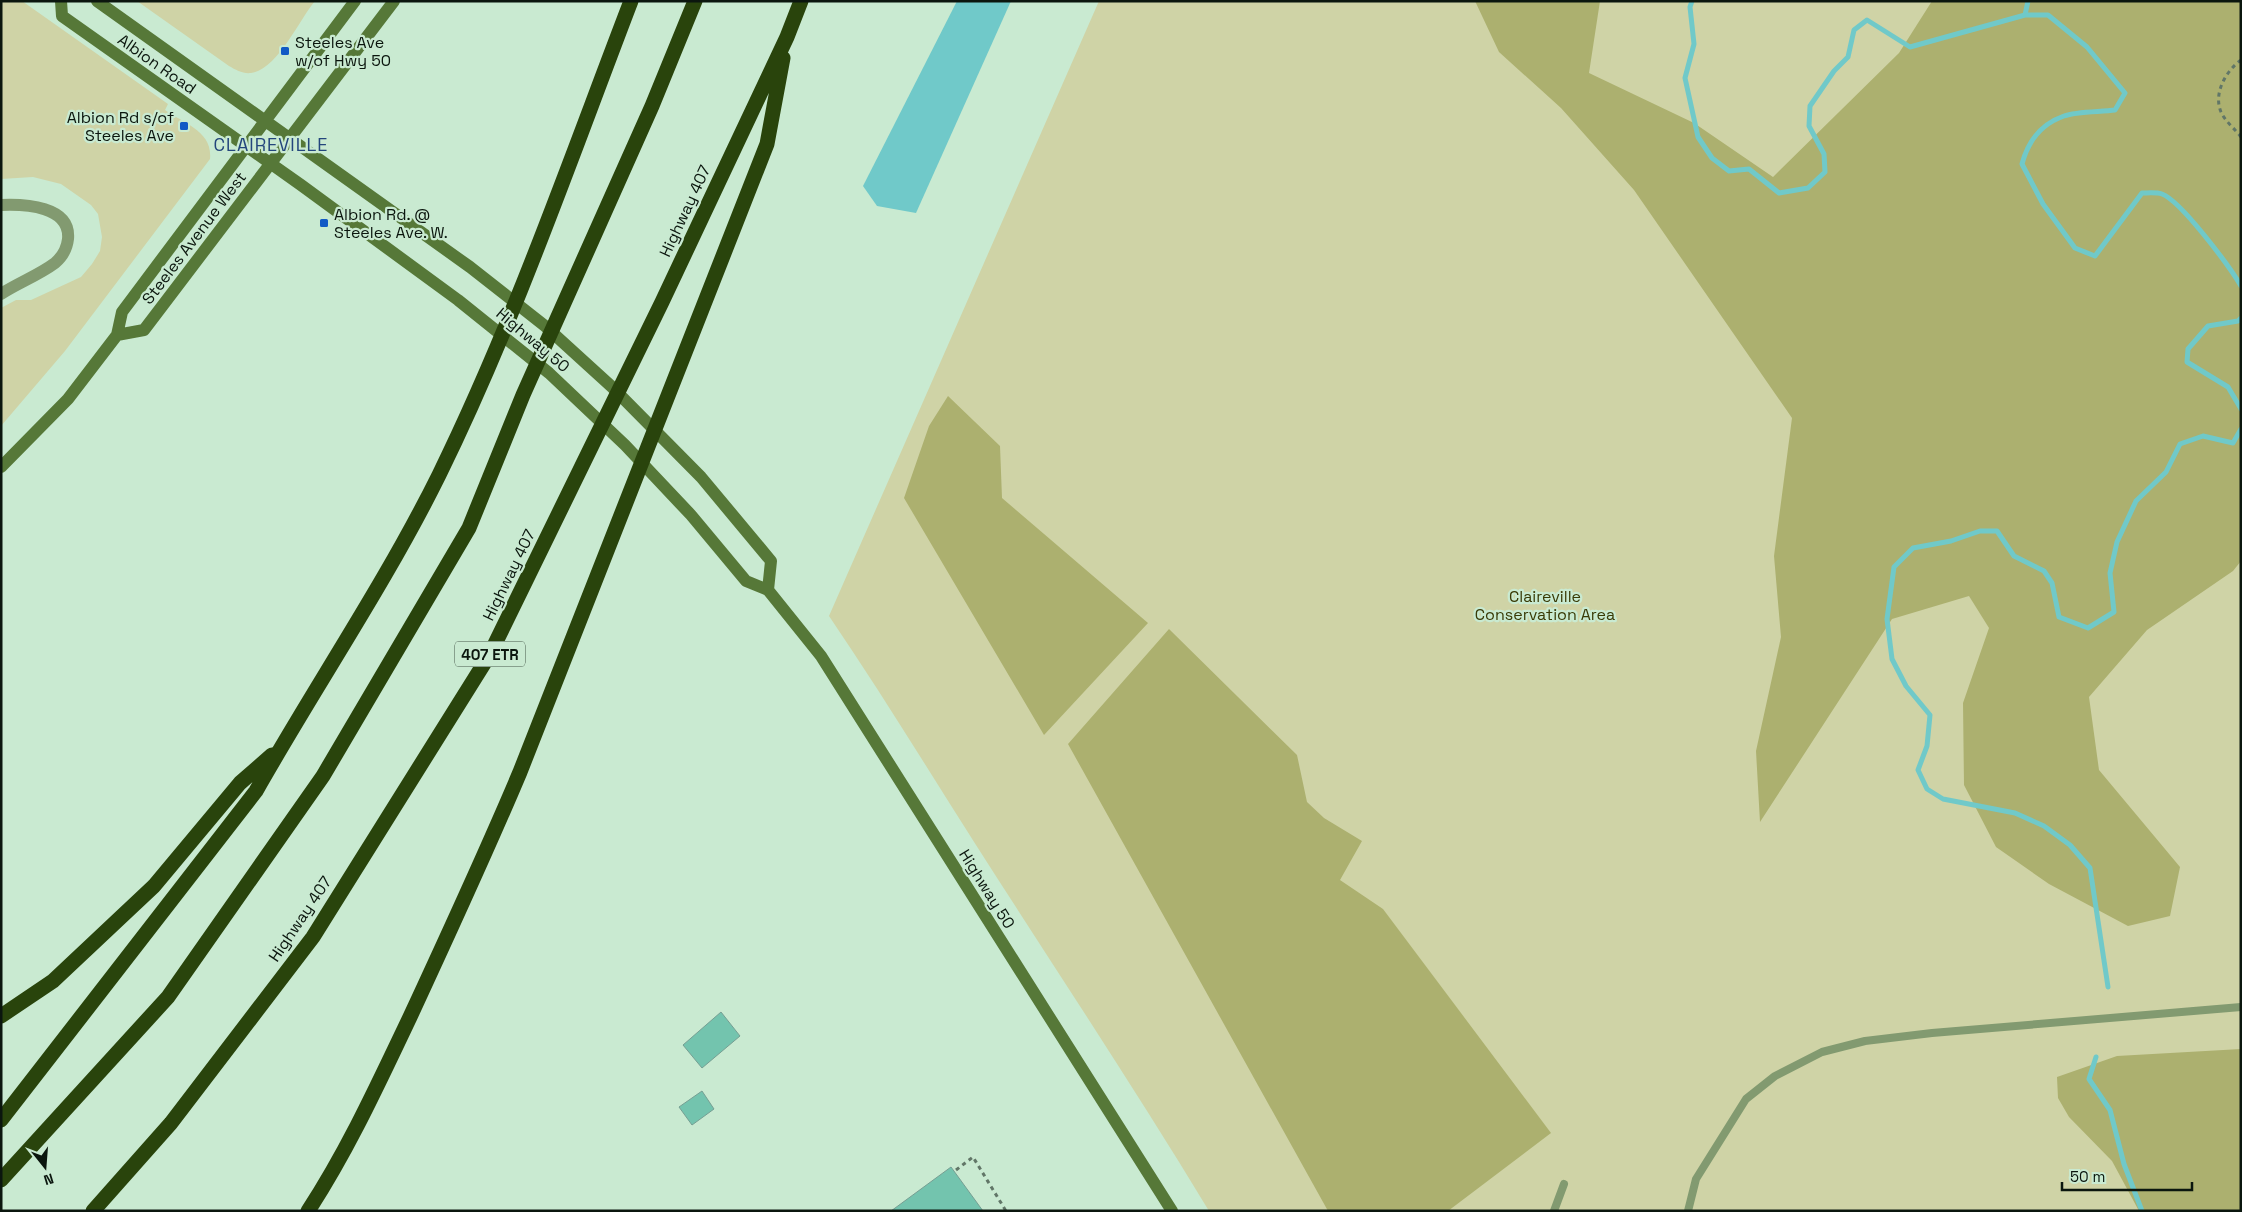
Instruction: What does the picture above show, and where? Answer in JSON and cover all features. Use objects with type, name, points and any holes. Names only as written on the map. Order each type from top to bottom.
[{"type":"highway","points":[[1,1120],[256,791],[361,618],[439,475],[486,374],[524,284],[631,1]]},
{"type":"highway","points":[[1,1180],[168,996],[323,776],[469,528],[522,395],[652,106],[695,1]]},
{"type":"highway","name":"Highway 407","points":[[92,1211],[171,1123],[313,937],[490,654],[662,302],[787,37],[801,1]]},
{"type":"highway","points":[[308,1211],[326,1183],[391,1056],[480,867],[520,772],[767,144],[787,37]]},
{"type":"highway","points":[[1,1016],[53,981],[147,893],[240,783],[281,748]]},
{"type":"main road","name":"Albion Road","points":[[61,1],[62,16],[246,146]]},
{"type":"main road","name":"Albion Road","points":[[97,1],[291,138]]},
{"type":"main road","name":"Steeles Avenue West","points":[[1,467],[68,399],[117,336],[122,312],[355,1]]},
{"type":"main road","name":"Steeles Avenue West","points":[[117,336],[144,330],[394,1]]},
{"type":"main road","name":"Highway 50","points":[[291,138],[470,267],[545,326],[612,387],[701,477],[771,561],[768,590]]},
{"type":"main road","name":"Highway 50","points":[[246,146],[458,300],[549,373],[625,445],[690,515],[746,581],[768,590],[821,656],[1172,1211]]},
{"type":"street","points":[[1,205],[37,207],[54,212],[65,224],[68,233],[66,247],[55,263],[1,294]]},
{"type":"lane","points":[[1688,1211],[1696,1179],[1746,1099],[1774,1076],[1822,1052],[1865,1041],[1932,1033],[2241,1007]]},
{"type":"lane","points":[[1554,1211],[1564,1184]]},
{"type":"path","points":[[2241,60],[2231,67],[2220,89],[2221,111],[2241,137]]},
{"type":"path","points":[[956,1170],[973,1157],[1006,1211]]},
{"type":"green space","points":[[1,1],[22,1],[168,104],[165,110],[195,129],[207,141],[210,149],[210,159],[65,351],[1,426],[1,308],[16,300],[31,300],[81,277],[100,251],[102,237],[98,214],[91,205],[61,184],[33,177],[1,179]]},
{"type":"green space","points":[[137,1],[315,1],[287,43],[270,63],[261,70],[248,73],[229,66]]},
{"type":"green space","name":"Claireville Conservation Area","points":[[1099,1],[2241,1],[2241,1211],[1209,1211],[1123,1073],[829,616]]},
{"type":"green space","points":[[1475,1],[1600,1],[1589,73],[1694,123],[1773,177],[1899,53],[1932,1],[2241,1],[2241,561],[2233,571],[2147,630],[2089,697],[2099,770],[2180,867],[2170,916],[2128,926],[2049,884],[1996,847],[1964,785],[1963,703],[1989,628],[1969,596],[1892,619],[1760,822],[1756,751],[1781,637],[1774,556],[1792,418],[1634,190],[1561,108],[1499,52]]},
{"type":"green space","points":[[948,396],[1000,446],[1002,498],[1148,623],[1044,735],[904,498],[929,426]]},
{"type":"green space","points":[[1169,629],[1297,755],[1307,802],[1324,818],[1362,841],[1340,880],[1383,909],[1551,1133],[1448,1211],[1328,1211],[1068,744]]},
{"type":"green space","points":[[2241,1049],[2241,1211],[2139,1211],[2112,1161],[2069,1117],[2058,1098],[2057,1077],[2117,1056]]},
{"type":"water","points":[[957,1],[1011,1],[916,213],[877,206],[863,186]]},
{"type":"building","points":[[721,1012],[740,1036],[702,1068],[683,1045]]},
{"type":"building","points":[[702,1091],[714,1109],[692,1125],[679,1107]]},
{"type":"building","points":[[951,1167],[983,1211],[891,1211]]},
{"type":"waterway","points":[[1692,1],[1690,7],[1694,44],[1685,78],[1698,137],[1712,158],[1729,171],[1749,169],[1779,193],[1808,188],[1825,172],[1824,154],[1809,126],[1810,106],[1834,71],[1848,57],[1854,30],[1867,20],[1910,47],[2025,15],[2048,15],[2087,47],[2125,93],[2115,110],[2069,114],[2056,119],[2037,134],[2028,148],[2022,164],[2043,204],[2075,248],[2095,256],[2142,193],[2162,194],[2170,199],[2192,221],[2216,250],[2241,286]]},
{"type":"waterway","points":[[2025,15],[2028,1]]},
{"type":"waterway","points":[[2241,318],[2238,321],[2208,326],[2188,349],[2187,362],[2228,387],[2241,409]]},
{"type":"waterway","points":[[2108,987],[2090,868],[2070,845],[2044,826],[2015,813],[1943,799],[1927,789],[1918,770],[1927,746],[1930,715],[1906,686],[1892,659],[1887,619],[1894,567],[1913,548],[1951,541],[1980,531],[1997,531],[2014,556],[2044,571],[2052,583],[2059,617],[2088,628],[2114,612],[2110,573],[2117,542],[2136,501],[2166,472],[2180,444],[2203,436],[2233,443],[2241,429]]},
{"type":"waterway","points":[[2096,1057],[2089,1079],[2110,1110],[2124,1164],[2142,1211]]},
{"type":"place","name":"Steeles Ave w/of Hwy 50","points":[[285,51]]},
{"type":"place","name":"Albion Rd s/of Steeles Ave","points":[[184,126]]},
{"type":"place","name":"Albion Rd. @ Steeles Ave. W.","points":[[324,223]]},
{"type":"district","name":"CLAIREVILLE","points":[[271,144]]}]
